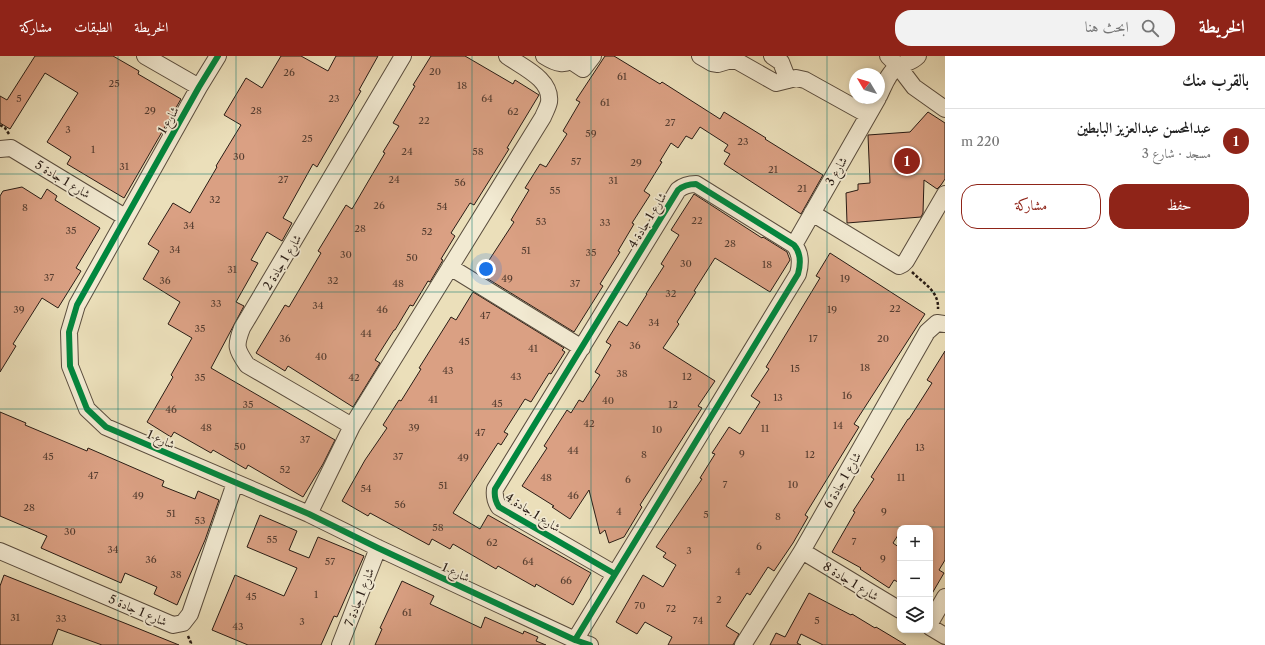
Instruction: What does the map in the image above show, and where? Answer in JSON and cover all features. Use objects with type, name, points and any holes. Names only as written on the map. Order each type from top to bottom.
[{"type":"street","points":[[145,56],[199,87]]},
{"type":"street","name":"شارع 1","points":[[218,56],[125,216],[77,305],[69,332],[70,366],[87,409],[106,427],[309,514],[378,548],[583,642]]},
{"type":"street","name":"شارع 1 جادة 2","points":[[352,426],[247,365],[240,355],[237,341],[242,328],[403,56]]},
{"type":"street","points":[[309,514],[352,426],[543,117],[549,102],[548,90],[542,80],[507,56]]},
{"type":"street","points":[[544,56],[560,64],[573,58],[583,69],[593,56]]},
{"type":"street","points":[[700,56],[712,63],[718,64],[728,61],[737,61],[776,83],[796,78],[805,80],[868,115]]},
{"type":"street","points":[[772,56],[781,62],[788,80]]},
{"type":"street","name":"شارع 3","points":[[885,83],[893,61],[910,63],[918,56]]},
{"type":"street","points":[[893,61],[914,87],[945,108]]},
{"type":"street","name":"شارع 3","points":[[794,245],[874,104]]},
{"type":"street","name":"شارع 1 جادة 5","points":[[0,150],[11,148],[125,216]]},
{"type":"street","name":"شارع 1 جادة 4","points":[[615,574],[499,507],[495,501],[495,489],[678,190],[690,184],[696,184],[794,245]]},
{"type":"street","points":[[812,213],[899,266],[903,264],[945,194]]},
{"type":"street","points":[[583,642],[615,574],[798,274],[801,265],[798,249],[794,245]]},
{"type":"street","points":[[450,267],[582,348]]},
{"type":"street","name":"شارع 1 جادة 6","points":[[744,645],[802,551],[927,332],[941,324]]},
{"type":"street","name":"شارع 1 جادة 5","points":[[0,552],[173,625],[182,623],[190,614],[235,483]]},
{"type":"street","name":"شارع 1 جادة 7","points":[[340,645],[378,548]]},
{"type":"street","name":"شارع 1 جادة 8","points":[[802,551],[897,608]]},
{"type":"street","points":[[933,618],[945,597]]},
{"type":"street","points":[[933,630],[945,636]]},
{"type":"path","points":[[903,264],[936,295],[941,324]]},
{"type":"building","points":[[35,56],[113,56],[139,71],[138,74],[181,99],[124,198],[67,164],[71,157],[47,142],[78,93],[45,73],[10,129],[0,123],[0,96],[7,100]]},
{"type":"building","points":[[281,56],[301,56],[328,71],[336,56],[378,56],[359,90],[361,91],[317,167],[313,164],[283,218],[292,223],[282,241],[267,232],[251,260],[258,263],[236,302],[244,306],[211,368],[335,440],[323,464],[303,497],[248,465],[246,469],[213,450],[211,453],[174,432],[171,437],[147,422],[173,377],[171,375],[192,338],[168,324],[180,302],[143,279],[159,251],[148,244],[173,203],[190,213],[241,125],[224,115],[246,78],[262,88]]},
{"type":"building","points":[[431,56],[465,56],[513,84],[515,80],[539,95],[507,148],[509,149],[474,205],[470,203],[451,233],[455,236],[441,259],[443,260],[430,282],[428,281],[413,306],[410,305],[375,360],[380,363],[353,407],[288,366],[285,371],[256,353],[285,305],[289,307],[321,253],[318,251],[346,205],[352,209],[385,153],[383,152],[399,126],[393,123],[415,86],[413,85]]},
{"type":"building","points":[[605,56],[614,56],[660,84],[662,82],[720,119],[724,112],[823,175],[801,214],[724,164],[730,154],[724,151],[728,145],[700,127],[692,139],[686,136],[678,148],[671,143],[660,161],[662,162],[644,191],[650,195],[632,223],[634,224],[618,251],[620,252],[600,284],[603,286],[574,332],[480,274],[514,222],[511,220],[529,190],[525,188],[540,164],[546,167],[567,134],[563,131],[580,102],[576,100]]},
{"type":"building","points":[[928,112],[945,123],[945,179],[937,189],[924,180],[923,213],[921,217],[847,223],[846,193],[858,190],[858,184],[870,183],[868,135],[910,132]]},
{"type":"building","points":[[22,187],[41,199],[47,189],[57,196],[55,200],[100,228],[76,268],[81,271],[58,308],[42,298],[13,344],[16,346],[0,372],[0,196],[3,191]]},
{"type":"building","points":[[694,194],[762,238],[763,237],[787,252],[790,260],[770,292],[715,258],[694,291],[696,292],[677,322],[679,324],[663,348],[715,381],[698,406],[702,408],[640,505],[642,507],[624,537],[609,543],[605,530],[600,534],[589,490],[570,519],[552,507],[554,506],[522,486],[547,448],[544,446],[567,410],[571,413],[579,400],[583,402],[600,375],[595,372],[611,345],[606,342],[619,321],[627,326],[664,266],[661,264],[679,235],[671,230]]},
{"type":"building","points":[[830,253],[925,314],[854,424],[859,427],[805,515],[808,517],[793,543],[774,571],[768,567],[750,595],[747,593],[726,626],[739,634],[733,645],[668,645],[672,637],[645,622],[637,634],[616,622],[643,575],[663,587],[676,565],[663,557],[666,553],[656,547],[702,479],[700,478],[715,454],[712,453],[729,427],[740,434],[760,402],[751,396],[769,369],[766,367],[820,278],[816,276]]},
{"type":"building","points":[[473,292],[564,348],[562,350],[565,352],[551,374],[549,373],[531,402],[525,399],[504,432],[508,434],[501,445],[498,443],[453,513],[480,529],[488,515],[591,573],[573,605],[536,584],[535,587],[498,566],[496,569],[453,544],[450,549],[432,539],[429,545],[370,513],[368,516],[342,501],[365,460],[387,428],[383,425],[399,400],[401,401],[421,369],[419,368],[451,317],[456,320]]},
{"type":"building","points":[[945,351],[945,560],[939,570],[944,573],[933,592],[933,525],[897,525],[897,537],[893,543],[897,546],[897,582],[894,580],[889,588],[860,569],[861,568],[832,552],[855,512],[853,511],[874,479],[871,477],[932,383],[927,380]]},
{"type":"building","points":[[0,412],[26,423],[25,425],[87,451],[88,448],[164,481],[162,486],[195,499],[198,491],[219,500],[205,540],[177,605],[154,594],[157,587],[125,573],[121,583],[41,548],[47,536],[0,516]]},
{"type":"building","points":[[260,515],[297,531],[289,550],[309,558],[318,537],[364,556],[337,617],[334,616],[321,645],[248,645],[212,630],[235,575],[284,596],[297,568],[247,547]]},
{"type":"building","points":[[4,575],[179,645],[102,645],[58,629],[52,645],[0,645],[0,586]]},
{"type":"building","points":[[402,581],[434,596],[430,604],[481,628],[485,617],[523,634],[524,631],[538,637],[536,641],[546,645],[375,645],[382,629],[380,628]]},
{"type":"building","points":[[809,593],[851,615],[852,614],[906,645],[823,645],[801,634],[797,643],[801,645],[770,645],[776,633],[785,637]]},
{"type":"cycle path","points":[[218,56],[199,87],[77,305],[69,332],[70,366],[87,409],[106,427],[309,514],[575,640],[590,645]]},
{"type":"cycle path","points":[[575,640],[798,274],[800,258],[794,245],[696,184],[687,185],[678,190],[495,489],[495,498],[499,507],[615,574]]},
{"type":"place","name":"عبدالمحسن عبدالعزيز البابطين","points":[[907,161]]}]
